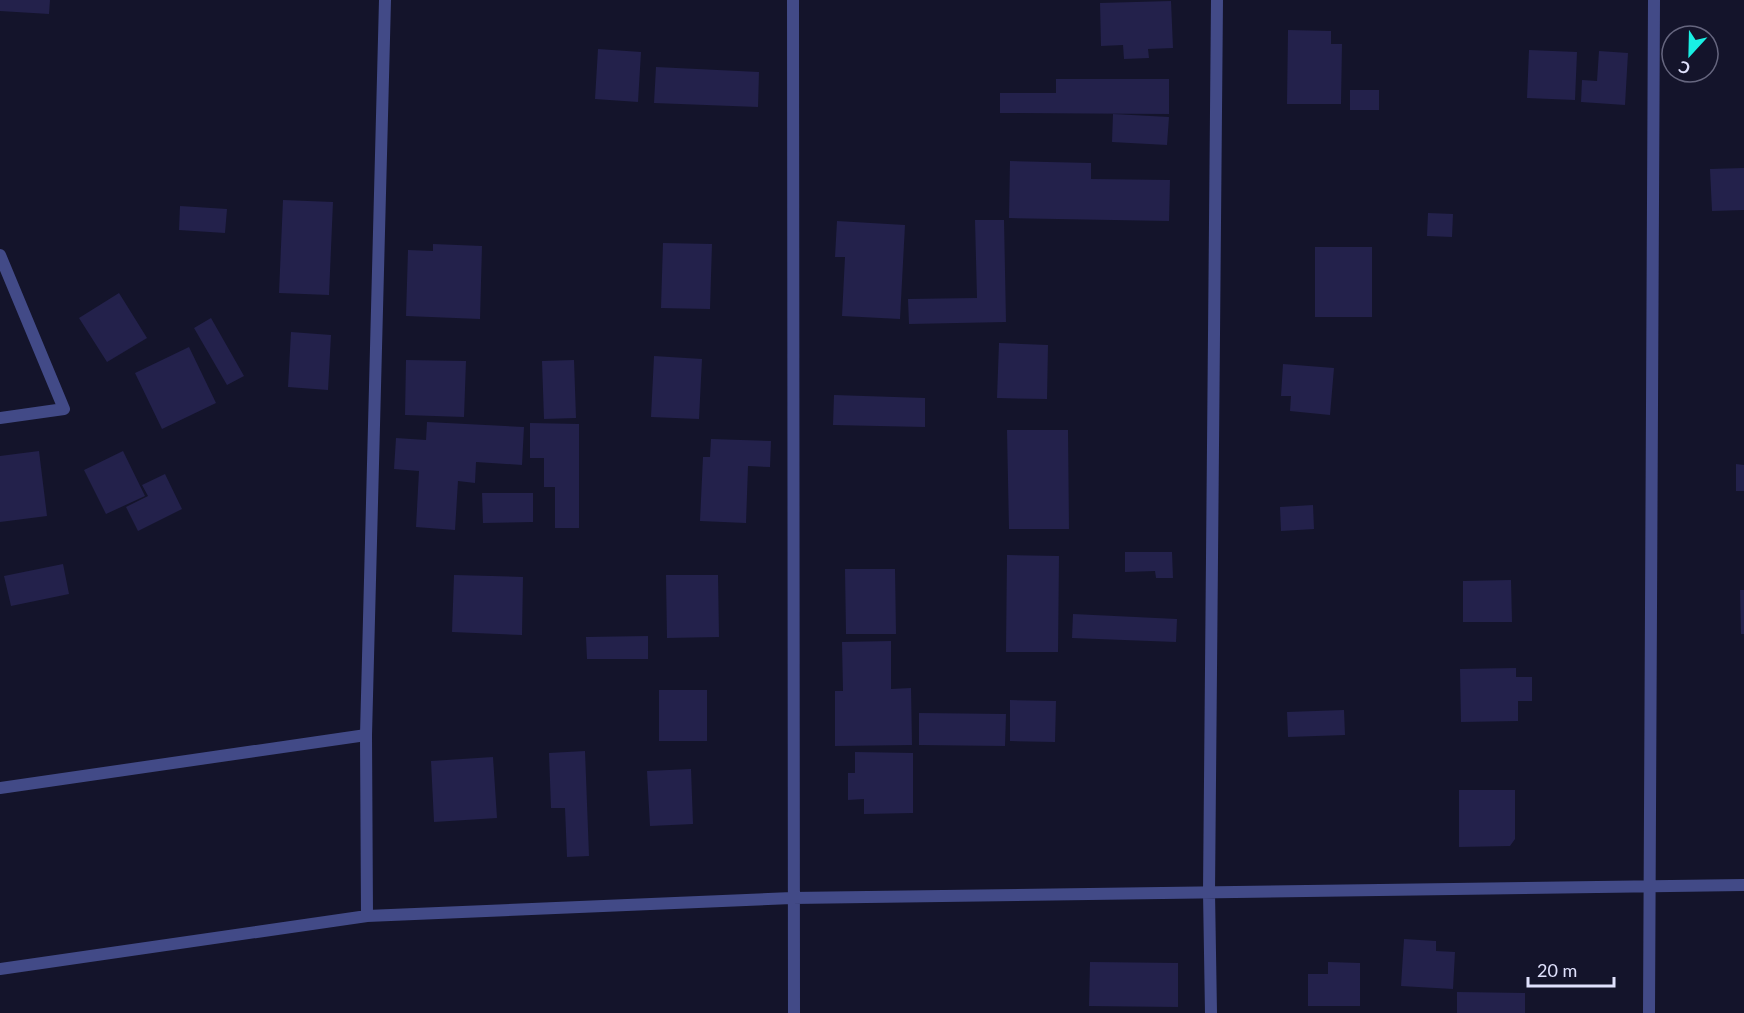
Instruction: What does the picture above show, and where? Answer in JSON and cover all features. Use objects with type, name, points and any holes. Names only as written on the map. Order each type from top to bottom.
[{"type":"street","points":[[367,916],[366,735],[385,0]]},
{"type":"street","points":[[793,0],[792,898],[794,1013]]},
{"type":"street","points":[[1210,1013],[1209,892],[1217,0]]},
{"type":"street","points":[[1649,1013],[1654,0]]},
{"type":"street","points":[[0,255],[63,409],[0,418]]},
{"type":"street","points":[[0,788],[366,735]]},
{"type":"street","points":[[0,969],[367,916],[792,898],[1744,885]]},
{"type":"building","points":[[0,0],[50,0],[49,14],[0,11]]},
{"type":"building","points":[[1171,1],[1173,48],[1148,49],[1149,58],[1124,59],[1123,45],[1101,46],[1100,3]]},
{"type":"building","points":[[1288,30],[1331,31],[1331,44],[1342,44],[1341,104],[1287,104]]},
{"type":"building","points":[[598,49],[641,52],[638,102],[595,99]]},
{"type":"building","points":[[1529,50],[1577,52],[1575,100],[1527,98]]},
{"type":"building","points":[[1599,51],[1628,53],[1625,105],[1581,102],[1582,80],[1597,81]]},
{"type":"building","points":[[656,67],[759,72],[758,107],[654,103]]},
{"type":"building","points":[[1056,79],[1169,79],[1169,114],[1000,113],[1000,93],[1056,93]]},
{"type":"building","points":[[1350,90],[1379,90],[1379,110],[1350,110]]},
{"type":"building","points":[[1113,114],[1169,117],[1167,145],[1112,142]]},
{"type":"building","points":[[1010,161],[1091,163],[1091,179],[1170,180],[1169,221],[1009,218]]},
{"type":"building","points":[[1744,168],[1744,210],[1712,211],[1710,169]]},
{"type":"building","points":[[283,200],[333,202],[329,295],[279,293]]},
{"type":"building","points":[[180,206],[227,209],[225,233],[179,230]]},
{"type":"building","points":[[1428,213],[1453,214],[1452,237],[1427,236]]},
{"type":"building","points":[[975,220],[1004,220],[1006,322],[909,324],[908,299],[977,298]]},
{"type":"building","points":[[837,221],[905,225],[900,319],[842,316],[845,257],[835,257]]},
{"type":"building","points":[[663,243],[712,244],[710,309],[661,308]]},
{"type":"building","points":[[433,244],[482,246],[480,319],[406,316],[408,250],[433,251]]},
{"type":"building","points":[[1315,247],[1372,247],[1372,317],[1315,317]]},
{"type":"building","points":[[119,293],[147,338],[107,362],[79,318]]},
{"type":"building","points":[[211,318],[244,376],[227,385],[194,328]]},
{"type":"building","points":[[291,332],[331,335],[328,390],[288,387]]},
{"type":"building","points":[[999,343],[1048,345],[1047,399],[997,398]]},
{"type":"building","points":[[189,347],[216,403],[162,429],[135,373]]},
{"type":"building","points":[[654,356],[702,359],[699,419],[651,417]]},
{"type":"building","points":[[406,360],[466,361],[464,417],[405,415]]},
{"type":"building","points":[[574,360],[576,418],[544,419],[542,361]]},
{"type":"building","points":[[1283,364],[1334,368],[1330,415],[1290,411],[1291,396],[1281,396]]},
{"type":"building","points":[[834,395],[925,398],[925,427],[833,425]]},
{"type":"building","points":[[427,422],[524,427],[522,465],[476,462],[475,483],[458,481],[455,530],[416,527],[419,471],[394,469],[396,438],[426,440]]},
{"type":"building","points":[[530,423],[579,424],[579,528],[555,528],[555,487],[544,487],[544,458],[530,458]]},
{"type":"building","points":[[1007,430],[1068,430],[1069,529],[1009,529]]},
{"type":"building","points":[[711,439],[771,441],[770,467],[748,466],[746,523],[700,521],[703,457],[710,457]]},
{"type":"building","points":[[39,451],[47,516],[0,522],[0,456]]},
{"type":"building","points":[[123,451],[145,496],[106,514],[84,470]]},
{"type":"building","points":[[1736,464],[1744,465],[1744,491],[1736,491]]},
{"type":"building","points":[[165,474],[182,509],[138,531],[126,507],[148,496],[142,485]]},
{"type":"building","points":[[482,493],[533,493],[533,522],[483,523]]},
{"type":"building","points":[[1313,505],[1314,529],[1281,531],[1280,507]]},
{"type":"building","points":[[1125,552],[1172,552],[1173,578],[1156,578],[1155,571],[1125,572]]},
{"type":"building","points":[[1007,555],[1059,556],[1058,652],[1006,652]]},
{"type":"building","points":[[63,564],[69,594],[11,606],[4,576]]},
{"type":"building","points":[[845,569],[895,569],[896,634],[846,634]]},
{"type":"building","points":[[454,575],[523,577],[522,635],[452,632]]},
{"type":"building","points":[[666,575],[718,575],[719,637],[667,638]]},
{"type":"building","points":[[1511,580],[1512,622],[1463,622],[1463,581]]},
{"type":"building","points":[[1740,590],[1744,590],[1744,634],[1741,634]]},
{"type":"building","points":[[1073,614],[1177,619],[1176,642],[1072,638]]},
{"type":"building","points":[[648,636],[648,659],[587,659],[586,637]]},
{"type":"building","points":[[891,641],[891,689],[911,688],[912,745],[835,746],[835,691],[843,691],[842,642]]},
{"type":"building","points":[[1516,668],[1516,677],[1532,677],[1532,701],[1518,701],[1518,721],[1461,722],[1460,669]]},
{"type":"building","points":[[659,690],[707,690],[707,741],[659,741]]},
{"type":"building","points":[[1010,700],[1056,701],[1055,742],[1010,741]]},
{"type":"building","points":[[1344,710],[1345,735],[1288,737],[1287,712]]},
{"type":"building","points":[[919,713],[1006,714],[1005,746],[919,745]]},
{"type":"building","points":[[585,751],[589,856],[567,857],[565,808],[551,808],[549,753]]},
{"type":"building","points":[[855,752],[913,753],[913,813],[864,814],[864,799],[848,800],[848,773],[855,773]]},
{"type":"building","points":[[493,757],[497,818],[434,822],[431,761]]},
{"type":"building","points":[[691,769],[693,824],[650,826],[647,771]]},
{"type":"building","points":[[1459,790],[1515,790],[1515,839],[1510,846],[1459,847]]},
{"type":"building","points":[[1404,939],[1436,941],[1436,951],[1455,952],[1453,989],[1401,986]]},
{"type":"building","points":[[1090,962],[1178,963],[1178,1007],[1089,1006]]},
{"type":"building","points":[[1328,962],[1360,963],[1360,1006],[1308,1006],[1308,974],[1328,974]]},
{"type":"building","points":[[1457,992],[1525,993],[1525,1013],[1457,1013]]}]
